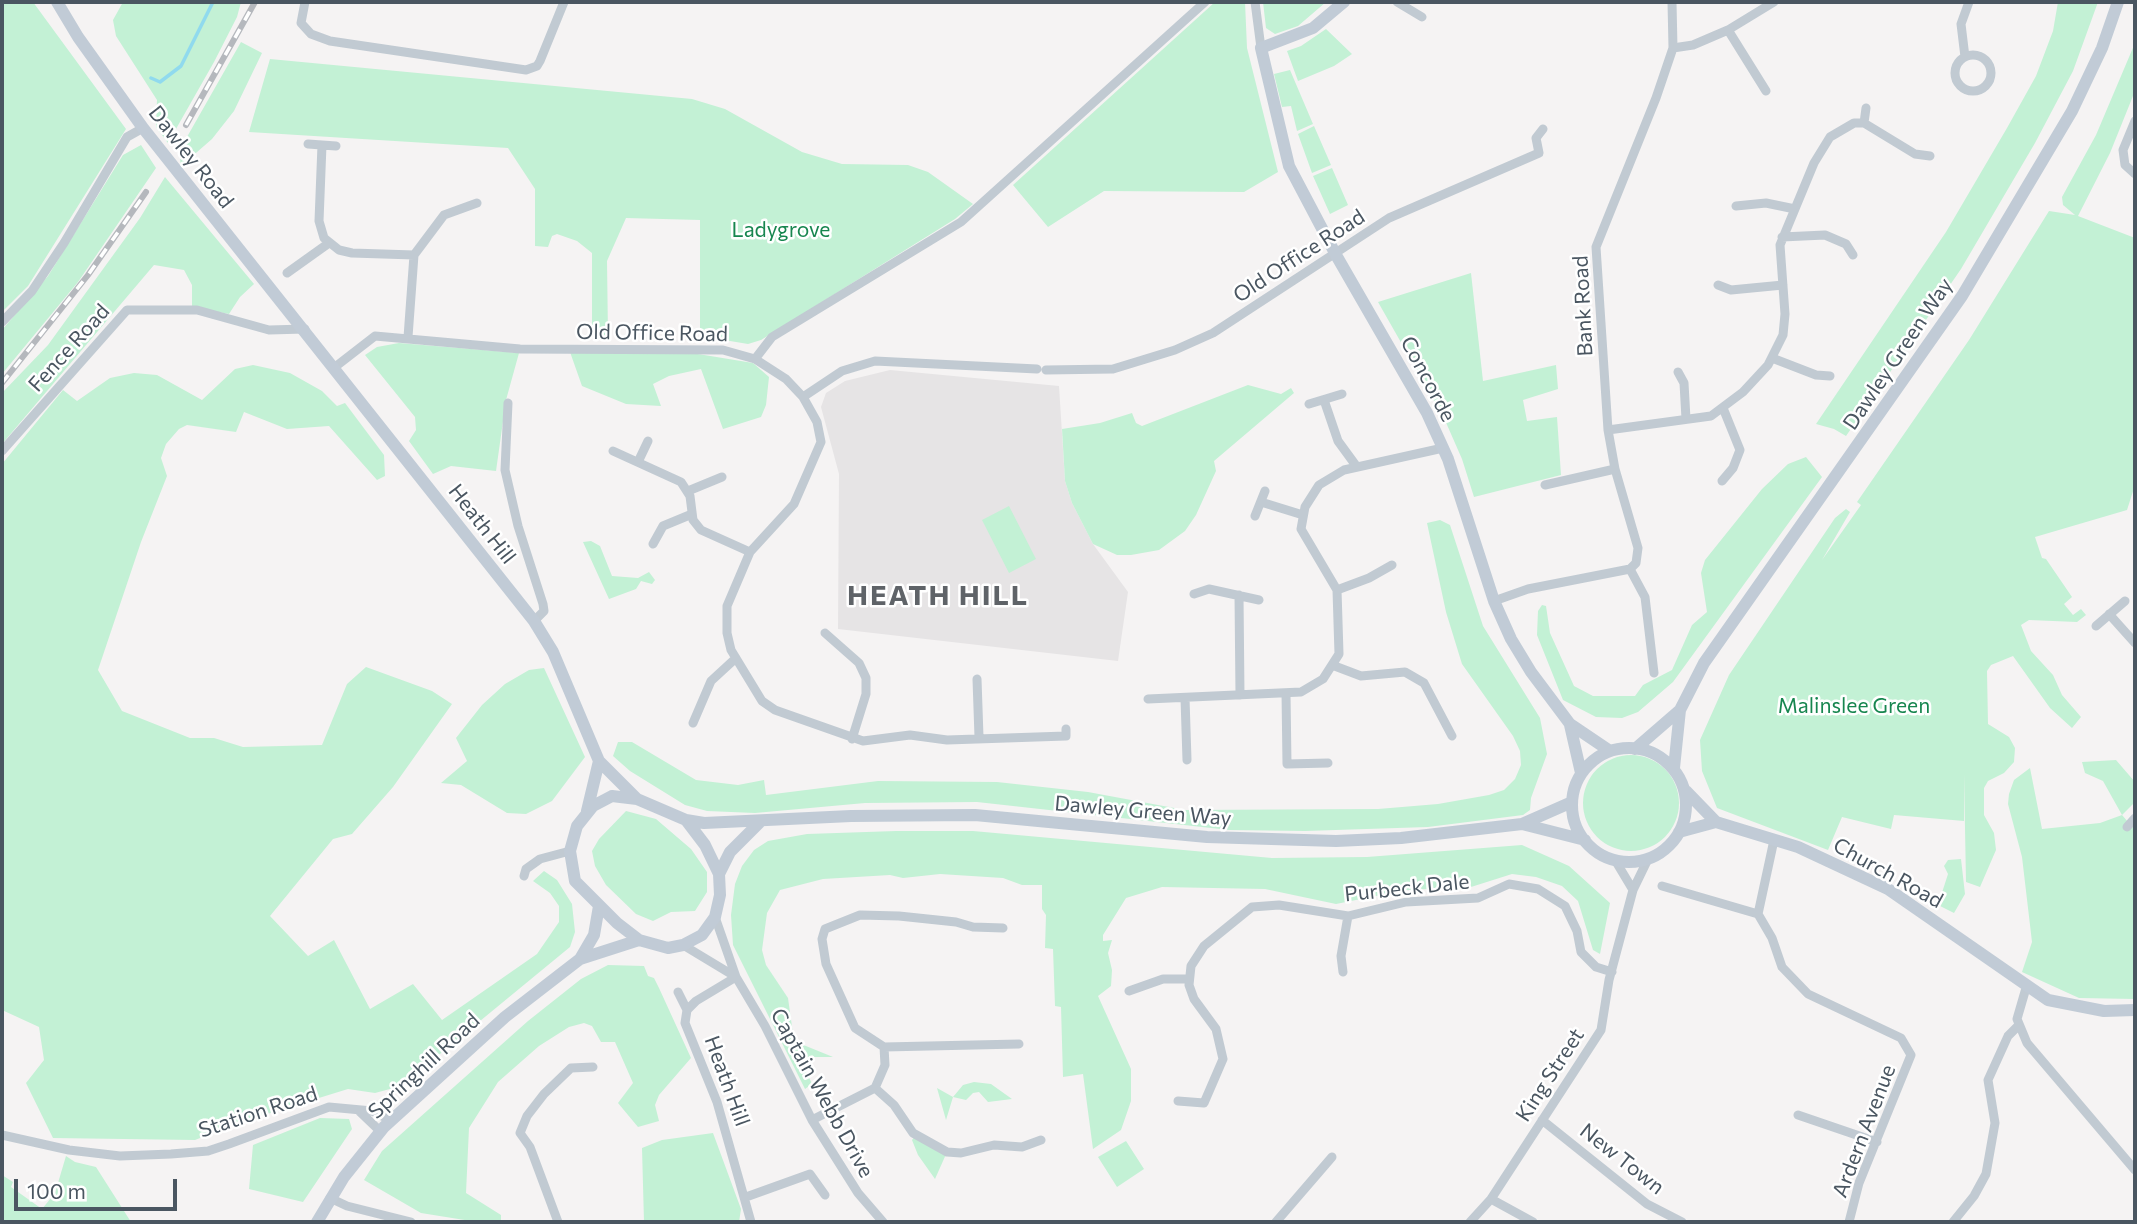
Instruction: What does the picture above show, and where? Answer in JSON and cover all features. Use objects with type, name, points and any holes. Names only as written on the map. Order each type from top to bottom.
[{"type":"main road","name":"Dawley Road","points":[[57,2],[78,37],[143,128],[304,329]]},
{"type":"main road","points":[[1261,48],[1313,28],[1344,2]]},
{"type":"main road","name":"Dawley Green Way","points":[[1674,768],[1680,710],[1704,663],[1903,383],[2001,233],[2073,111],[2102,48],[2118,2]]},
{"type":"main road","name":"Concorde","points":[[1261,48],[1289,166],[1336,255],[1412,385],[1443,448],[1494,601],[1511,639],[1531,673],[1570,724],[1610,751]]},
{"type":"main road","name":"Heath Hill","points":[[304,329],[534,621],[553,652],[599,761],[637,799]]},
{"type":"main road","name":"Dawley Green Way","points":[[1635,749],[1680,710]]},
{"type":"main road","name":"Concorde","points":[[1570,724],[1581,773]]},
{"type":"main road","points":[[1635,749],[1657,756],[1674,768],[1686,791],[1686,815],[1679,832],[1668,845],[1648,859],[1615,860],[1600,854],[1585,840],[1577,825],[1572,802],[1581,773],[1595,758],[1610,751],[1635,749]]},
{"type":"main road","points":[[586,815],[599,761]]},
{"type":"main road","name":"Church Road","points":[[1686,791],[1716,822],[1838,864],[1888,890],[1962,938],[2026,988],[2048,1000],[2105,1012],[2135,1010]]},
{"type":"main road","points":[[612,796],[637,799],[686,820],[705,845],[719,874],[720,895],[715,917],[702,935],[683,945],[668,948],[639,940],[599,906],[575,881],[570,851],[578,826],[586,815],[593,806],[612,796]]},
{"type":"main road","name":"Dawley Green Way","points":[[686,820],[704,823],[851,816],[975,815],[1271,841],[1401,838],[1522,824],[1572,802]]},
{"type":"main road","points":[[719,874],[730,852],[760,822]]},
{"type":"main road","points":[[1679,832],[1716,822]]},
{"type":"main road","name":"Dawley Green Way","points":[[1522,824],[1585,840]]},
{"type":"main road","name":"Springhill Road","points":[[580,960],[594,935],[599,906]]},
{"type":"main road","name":"Springhill Road","points":[[317,1222],[330,1198],[380,1131],[505,1017],[580,960],[639,940]]},
{"type":"street","points":[[305,2],[301,23],[311,34],[330,41],[526,70],[537,66],[540,61],[564,2]]},
{"type":"street","points":[[755,359],[772,337],[961,222],[1205,2]]},
{"type":"street","points":[[1255,2],[1261,48]]},
{"type":"street","points":[[1397,2],[1422,17]]},
{"type":"street","points":[[1672,2],[1673,48],[1693,46],[1728,30],[1774,2]]},
{"type":"street","points":[[1965,57],[1983,58],[1991,68],[1990,81],[1981,90],[1970,91],[1956,81],[1955,70],[1965,57],[1961,24],[1969,2]]},
{"type":"street","points":[[1728,30],[1766,91]]},
{"type":"street","name":"Bank Road","points":[[1630,569],[1636,563],[1638,548],[1615,469],[1608,430],[1596,247],[1656,98],[1673,48]]},
{"type":"street","points":[[1864,123],[1866,108]]},
{"type":"street","points":[[2135,121],[2123,150],[2125,165],[2135,174]]},
{"type":"street","points":[[1608,430],[1711,416],[1744,392],[1772,358],[1783,335],[1782,237],[1814,163],[1830,137],[1854,123],[1864,123],[1915,154],[1930,156]]},
{"type":"street","points":[[2,321],[32,291],[127,137],[143,128]]},
{"type":"street","name":"Old Office Road","points":[[335,367],[375,336],[520,348],[723,350],[755,359],[786,379],[803,397],[842,371],[875,361],[1042,370],[1113,369],[1175,350],[1213,332],[1390,218],[1539,153],[1536,138],[1543,129]]},
{"type":"street","points":[[308,144],[336,146]]},
{"type":"street","points":[[322,145],[320,229],[329,243],[339,250],[352,253],[414,255]]},
{"type":"street","points":[[408,337],[414,255],[444,215],[477,203]]},
{"type":"street","points":[[1737,206],[1766,203],[1795,209]]},
{"type":"street","points":[[1782,237],[1825,235],[1846,244],[1853,255]]},
{"type":"street","points":[[287,272],[329,243]]},
{"type":"street","points":[[1718,285],[1731,290],[1783,285]]},
{"type":"street","name":"Fence Road","points":[[2,451],[127,310],[197,310],[270,330],[304,329]]},
{"type":"street","points":[[1772,358],[1815,375],[1830,376]]},
{"type":"street","points":[[1678,372],[1684,383],[1686,419]]},
{"type":"street","points":[[1309,404],[1342,394]]},
{"type":"street","points":[[803,397],[820,432],[819,452],[789,512],[750,552],[730,597],[726,616],[729,642],[736,658],[768,707],[852,739],[873,741],[910,735],[947,740],[979,737],[1066,737],[1066,729]]},
{"type":"street","points":[[1324,400],[1339,441],[1357,467]]},
{"type":"street","points":[[508,403],[505,470],[518,526],[544,604],[544,611],[534,621]]},
{"type":"street","points":[[1722,481],[1733,468],[1740,450],[1723,408]]},
{"type":"street","points":[[638,462],[648,440]]},
{"type":"street","points":[[1148,699],[1301,692],[1323,679],[1339,654],[1337,590],[1301,529],[1303,515],[1319,485],[1345,470],[1443,448]]},
{"type":"street","points":[[613,451],[675,478],[688,491],[692,514],[701,530],[750,552]]},
{"type":"street","points":[[1545,485],[1615,469]]},
{"type":"street","points":[[688,491],[722,477]]},
{"type":"street","points":[[1255,516],[1265,491]]},
{"type":"street","points":[[1261,502],[1303,515]]},
{"type":"street","points":[[653,544],[663,526],[692,514]]},
{"type":"street","points":[[1337,590],[1369,578],[1392,565]]},
{"type":"street","points":[[1494,601],[1528,589],[1630,569],[1645,597],[1654,673]]},
{"type":"street","points":[[1194,594],[1209,589],[1259,600]]},
{"type":"street","points":[[1238,595],[1240,695]]},
{"type":"street","points":[[2096,626],[2125,601]]},
{"type":"street","points":[[2109,614],[2135,643]]},
{"type":"street","points":[[825,633],[859,663],[866,678],[866,694],[852,739]]},
{"type":"street","points":[[693,723],[711,681],[736,658]]},
{"type":"street","points":[[1332,665],[1361,676],[1405,672],[1424,683],[1452,736]]},
{"type":"street","points":[[978,680],[979,737]]},
{"type":"street","points":[[1286,692],[1287,764],[1328,763]]},
{"type":"street","points":[[1185,698],[1186,760]]},
{"type":"street","points":[[2127,827],[2135,818]]},
{"type":"street","points":[[1662,886],[1758,914],[1774,840]]},
{"type":"street","points":[[524,876],[526,869],[540,859],[570,851]]},
{"type":"street","name":"King Street","points":[[1470,1222],[1491,1199],[1601,1030],[1612,972],[1633,890],[1648,859]]},
{"type":"street","points":[[1615,860],[1633,890]]},
{"type":"street","name":"Purbeck Dale","points":[[1189,979],[1191,966],[1204,946],[1252,906],[1279,905],[1349,916],[1406,902],[1478,898],[1509,884],[1538,888],[1565,906],[1577,931],[1581,952],[1596,967],[1612,972]]},
{"type":"street","name":"Ardern Avenue","points":[[1758,914],[1775,945],[1782,967],[1799,987],[1895,1034],[1908,1046],[1911,1055],[1909,1067],[1859,1183],[1849,1222]]},
{"type":"street","points":[[1003,928],[973,928],[956,922],[860,915],[825,929],[822,939],[826,964],[855,1028],[884,1047],[1019,1044]]},
{"type":"street","points":[[1343,972],[1341,956],[1349,916]]},
{"type":"street","name":"Captain Webb Drive","points":[[715,917],[736,977],[765,1026],[812,1120],[858,1193],[883,1222]]},
{"type":"street","name":"Captain Webb Drive","points":[[683,945],[736,977]]},
{"type":"street","points":[[687,1010],[696,1000],[736,977]]},
{"type":"street","points":[[1129,991],[1163,979],[1189,979],[1194,999],[1216,1028],[1223,1059],[1203,1103],[1178,1101]]},
{"type":"street","points":[[2026,988],[2017,1019],[2027,1042],[2135,1170]]},
{"type":"street","name":"Heath Hill","points":[[678,992],[687,1010],[685,1023],[717,1102],[751,1222]]},
{"type":"street","points":[[1953,1222],[1974,1196],[1986,1174],[1995,1123],[1988,1080],[2008,1036],[2018,1026]]},
{"type":"street","points":[[812,1120],[875,1088],[885,1065],[884,1047]]},
{"type":"street","points":[[558,1222],[534,1157],[520,1133],[527,1116],[570,1068],[593,1067]]},
{"type":"street","points":[[875,1088],[894,1105],[913,1133],[947,1152],[961,1153],[994,1145],[1022,1147],[1041,1140]]},
{"type":"street","name":"Station Road","points":[[2,1135],[69,1150],[120,1156],[208,1151],[329,1107],[377,1113],[390,1121]]},
{"type":"street","points":[[358,1110],[380,1131]]},
{"type":"street","points":[[1798,1115],[1877,1142]]},
{"type":"street","name":"New Town","points":[[1542,1120],[1647,1204],[1682,1222]]},
{"type":"street","points":[[1276,1222],[1332,1157]]},
{"type":"street","points":[[746,1197],[810,1174],[825,1195]]},
{"type":"street","points":[[330,1198],[348,1206],[411,1222]]},
{"type":"street","points":[[1491,1199],[1533,1222]]},
{"type":"shaded area","points":[[890,370],[1059,386],[1065,481],[1072,503],[1093,544],[1128,592],[1118,661],[838,629],[839,474],[821,407],[826,393],[845,381]]},
{"type":"green space","points":[[2,2],[33,2],[126,129],[28,286],[2,312]]},
{"type":"green space","points":[[123,2],[241,2],[237,17],[214,62],[168,143],[156,127],[157,100],[116,36],[113,20]]},
{"type":"green space","points":[[1215,2],[1245,2],[1247,48],[1278,172],[1244,192],[1104,191],[1048,227],[1013,185]]},
{"type":"green space","points":[[1263,2],[1326,2],[1298,26],[1275,34],[1266,28]]},
{"type":"green space","points":[[2058,2],[2098,2],[2073,71],[2035,143],[1961,269],[1846,436],[1816,424],[1946,232],[2007,128],[2036,76],[2053,31]]},
{"type":"green space","points":[[1326,29],[1352,54],[1334,66],[1298,81],[1287,51],[1301,46]]},
{"type":"green space","points":[[241,42],[262,53],[234,111],[212,139],[181,166],[179,151]]},
{"type":"green space","name":"Malinslee Green","points":[[2135,43],[2135,91],[2110,153],[2078,216],[2135,238],[2135,485],[2127,510],[2035,537],[2042,558],[2046,559],[2072,597],[2064,604],[2073,615],[2081,609],[2086,615],[2077,622],[2029,620],[2021,625],[2031,651],[2053,675],[2062,695],[2081,717],[2072,728],[2050,708],[2013,656],[1991,665],[1987,671],[1988,724],[2009,737],[2015,748],[2014,762],[2004,773],[1988,781],[1984,788],[1984,815],[1994,833],[1996,850],[1980,887],[1966,882],[1964,774],[1964,821],[1894,815],[1891,829],[1842,817],[1828,850],[1717,808],[1702,771],[1700,740],[1729,675],[1835,518],[1846,509],[1850,512],[1822,560],[1861,505],[1857,502],[1969,340],[2049,211],[2075,215],[2063,205],[2062,197],[2096,135]]},
{"type":"green space","name":"Ladygrove","points":[[270,59],[692,99],[725,109],[802,152],[842,164],[908,165],[928,172],[973,204],[955,219],[761,340],[748,344],[700,336],[700,220],[626,218],[607,261],[608,336],[592,336],[592,253],[577,241],[557,234],[552,236],[548,247],[535,246],[535,189],[508,148],[249,132]]},
{"type":"green space","points":[[1290,70],[1313,124],[1297,131],[1291,106],[1282,107],[1274,74]]},
{"type":"green space","points":[[1314,126],[1331,165],[1312,173],[1298,134]]},
{"type":"green space","points":[[141,145],[156,168],[78,282],[2,374],[2,330],[48,276],[123,155]]},
{"type":"green space","points":[[1332,168],[1348,205],[1330,214],[1313,176]]},
{"type":"green space","points":[[165,177],[254,284],[240,297],[229,314],[192,307],[192,285],[184,270],[154,265],[2,444],[2,393],[48,345],[140,218]]},
{"type":"green space","points":[[1471,273],[1483,381],[1556,365],[1558,389],[1523,400],[1527,421],[1557,417],[1561,475],[1474,497],[1462,459],[1444,418],[1378,302]]},
{"type":"green space","points":[[399,343],[519,353],[506,400],[496,471],[451,466],[433,474],[409,441],[416,430],[415,417],[365,355],[377,347]]},
{"type":"green space","points":[[570,352],[692,353],[753,363],[769,377],[766,405],[761,417],[723,429],[701,369],[669,376],[653,384],[661,406],[626,404],[582,386]]},
{"type":"green space","points":[[253,365],[290,373],[322,391],[337,406],[345,403],[384,455],[385,476],[377,480],[329,426],[287,429],[244,412],[236,432],[187,425],[179,429],[166,444],[161,458],[167,476],[141,542],[98,670],[122,711],[190,738],[214,738],[243,747],[322,745],[347,684],[366,667],[432,691],[452,704],[393,787],[352,834],[333,839],[270,916],[308,956],[334,940],[370,1009],[413,984],[442,1020],[537,954],[559,922],[559,906],[550,893],[533,881],[544,871],[557,880],[572,904],[575,932],[570,947],[401,1086],[375,1093],[348,1089],[238,1123],[195,1140],[53,1138],[26,1083],[44,1060],[39,1027],[2,1010],[2,464],[63,390],[77,401],[110,378],[134,373],[157,375],[202,400],[235,369]]},
{"type":"green space","points":[[1248,385],[1281,394],[1291,388],[1294,393],[1214,461],[1216,471],[1196,515],[1185,531],[1159,550],[1131,555],[1117,555],[1093,544],[1072,503],[1065,481],[1062,429],[1100,423],[1132,413],[1136,423],[1142,426]]},
{"type":"green space","points":[[1806,457],[1822,477],[1673,682],[1638,712],[1622,718],[1596,717],[1563,700],[1537,635],[1538,611],[1542,605],[1546,606],[1550,633],[1574,686],[1593,696],[1635,696],[1643,685],[1672,670],[1692,625],[1707,612],[1701,573],[1705,560],[1762,489],[1788,464]]},
{"type":"green space","points":[[1009,506],[1036,559],[1009,573],[982,520]]},
{"type":"green space","points":[[1440,520],[1450,525],[1483,626],[1540,718],[1547,754],[1531,798],[1530,810],[1523,815],[1428,827],[1305,831],[1229,830],[977,802],[865,803],[755,813],[707,811],[685,805],[630,771],[613,756],[618,742],[632,742],[696,780],[738,785],[764,780],[766,795],[878,781],[997,782],[1088,792],[1185,810],[1378,809],[1438,804],[1489,795],[1504,790],[1515,779],[1521,765],[1520,751],[1513,736],[1462,664],[1446,612],[1427,523]]},
{"type":"green space","points":[[591,541],[600,546],[612,576],[638,578],[649,572],[655,580],[652,584],[641,581],[636,589],[609,599],[583,542]]},
{"type":"green space","points":[[544,668],[585,757],[552,801],[526,814],[507,813],[461,785],[441,783],[467,761],[456,738],[482,705],[505,684],[529,670]]},
{"type":"green space","points":[[1631,755],[1649,759],[1665,769],[1675,785],[1679,803],[1675,821],[1665,837],[1649,847],[1631,851],[1613,847],[1597,837],[1587,821],[1583,803],[1587,785],[1597,769],[1613,759]]},
{"type":"green space","points":[[2116,760],[2135,782],[2135,802],[2122,815],[2103,781],[2085,773],[2082,762]]},
{"type":"green space","points":[[2030,768],[2042,829],[2100,823],[2122,815],[2135,830],[2135,999],[2079,998],[2022,972],[2032,942],[2022,857],[2008,804],[2009,794],[2014,780]]},
{"type":"green space","points":[[626,811],[656,819],[691,849],[707,872],[707,892],[695,911],[671,912],[653,921],[636,914],[606,885],[595,866],[592,851],[599,839]]},
{"type":"green space","points":[[973,831],[1272,858],[1367,857],[1522,845],[1569,866],[1610,903],[1600,954],[1593,950],[1578,901],[1562,886],[1536,877],[1512,874],[1471,887],[1406,890],[1336,904],[1265,889],[1162,887],[1126,898],[1103,935],[1103,941],[1112,940],[1108,953],[1112,970],[1111,986],[1098,996],[1131,1069],[1131,1101],[1121,1130],[1093,1149],[1083,1074],[1063,1077],[1061,1007],[1055,1006],[1053,949],[1045,948],[1046,915],[1042,909],[1042,885],[1022,885],[1003,878],[940,874],[903,878],[890,875],[823,879],[780,890],[767,913],[762,950],[766,965],[788,998],[793,1034],[801,1044],[833,1057],[805,1057],[802,1062],[812,1084],[805,1089],[733,945],[731,915],[735,884],[742,866],[754,850],[768,841],[807,834]]},
{"type":"green space","points":[[1961,859],[1965,894],[1954,913],[1938,905],[1948,874],[1944,866],[1948,860]]},
{"type":"green space","points":[[608,965],[644,966],[648,976],[654,978],[691,1058],[659,1095],[655,1105],[659,1121],[638,1127],[618,1103],[633,1083],[615,1042],[601,1042],[592,1026],[584,1023],[569,1027],[539,1046],[498,1082],[469,1128],[466,1193],[501,1215],[501,1222],[477,1222],[421,1213],[364,1180],[382,1151],[528,1021],[581,979]]},
{"type":"green space","points":[[974,1082],[991,1084],[1012,1099],[988,1102],[979,1092],[973,1093],[966,1100],[953,1097],[963,1085]]},
{"type":"green space","points":[[937,1088],[953,1097],[946,1120]]},
{"type":"green space","points":[[320,1118],[349,1119],[352,1129],[303,1202],[249,1189],[253,1145]]},
{"type":"green space","points":[[713,1133],[741,1209],[739,1222],[644,1222],[642,1148],[662,1140]]},
{"type":"green space","points":[[916,1135],[947,1152],[935,1179],[918,1155],[912,1140]]},
{"type":"green space","points":[[1126,1141],[1144,1169],[1117,1187],[1098,1157]]},
{"type":"green space","points":[[66,1156],[75,1162],[96,1167],[131,1222],[2,1222],[2,1175],[13,1182],[11,1187],[42,1209],[55,1193]]},
{"type":"waterway","points":[[151,78],[160,82],[181,66],[213,2]]},
{"type":"railway","points":[[186,125],[255,2]]},
{"type":"railway","points":[[2,383],[88,275],[146,192]]},
{"type":"district","name":"HEATH HILL","points":[[938,596]]}]
